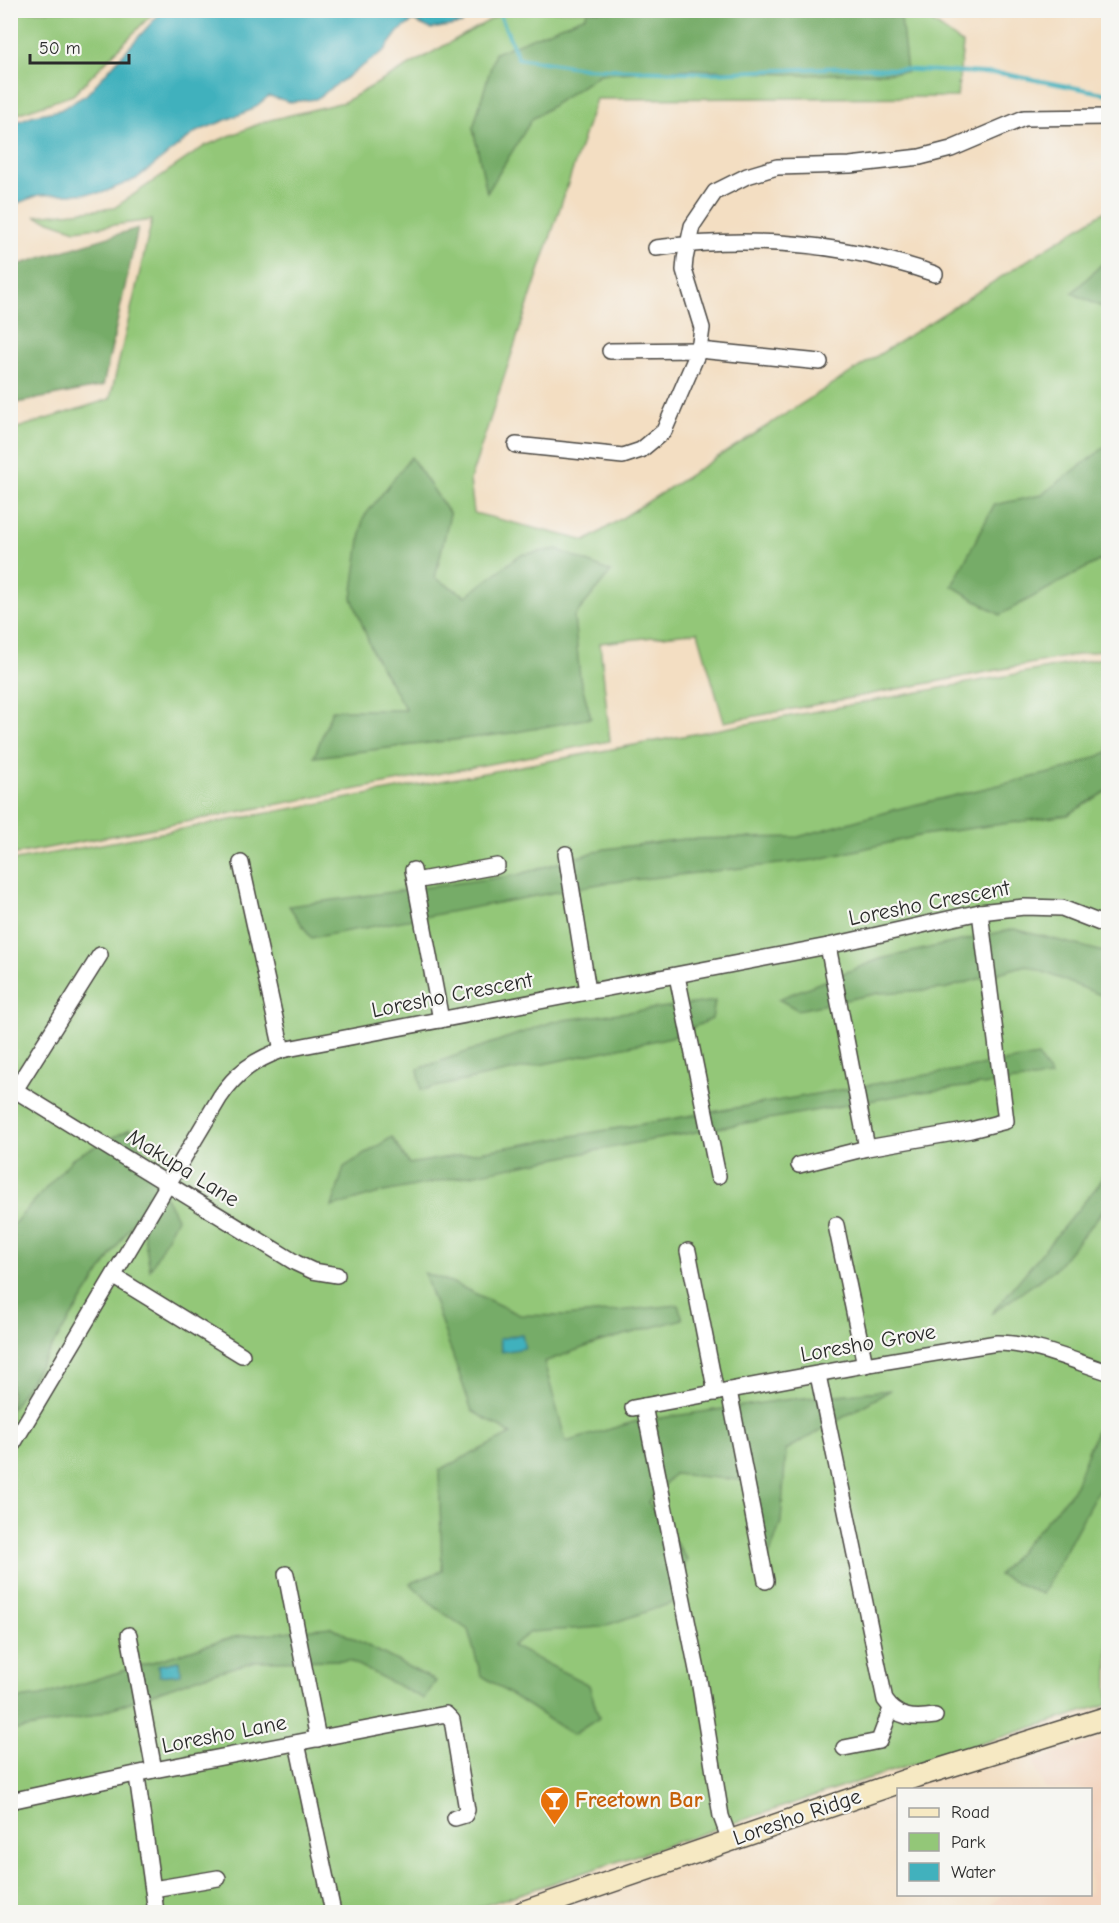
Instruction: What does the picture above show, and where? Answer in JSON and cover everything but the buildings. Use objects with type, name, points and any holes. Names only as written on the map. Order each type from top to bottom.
[{"type":"main road","name":"Loresho Ridge","points":[[523,1912],[918,1776],[1108,1717]]},
{"type":"street","points":[[516,445],[623,456],[641,450],[664,431],[699,350],[702,328],[684,270],[686,248],[689,244],[692,226],[715,192],[747,176],[796,165],[850,165],[920,157],[951,149],[1024,118],[1108,117]]},
{"type":"street","points":[[656,248],[689,244],[777,243],[832,247],[895,260],[935,274]]},
{"type":"street","points":[[610,351],[699,350],[820,362]]},
{"type":"street","points":[[566,854],[588,991]]},
{"type":"street","points":[[241,863],[282,1050]]},
{"type":"street","points":[[441,1020],[414,876],[497,866]]},
{"type":"street","name":"Loresho Crescent","points":[[10,1449],[231,1081],[259,1059],[282,1050],[677,976],[828,946],[980,912],[1024,907],[1062,908],[1108,926]]},
{"type":"street","points":[[800,1165],[867,1148],[971,1130],[1006,1121],[980,912]]},
{"type":"street","points":[[828,946],[867,1148]]},
{"type":"street","points":[[13,1089],[100,955]]},
{"type":"street","points":[[677,976],[718,1176]]},
{"type":"street","name":"Makupa Lane","points":[[13,1089],[296,1263],[313,1271],[338,1275]]},
{"type":"street","points":[[836,1225],[865,1365]]},
{"type":"street","points":[[688,1251],[766,1581]]},
{"type":"street","points":[[115,1277],[242,1355]]},
{"type":"street","name":"Loresho Grove","points":[[729,1841],[721,1816],[699,1680],[639,1407],[865,1365],[953,1350],[1012,1343],[1108,1372]]},
{"type":"street","points":[[818,1375],[885,1700],[891,1709],[907,1718],[935,1716]]},
{"type":"street","points":[[286,1574],[318,1739]]},
{"type":"street","points":[[129,1635],[154,1770]]},
{"type":"street","points":[[844,1748],[879,1741],[891,1709]]},
{"type":"street","name":"Loresho Lane","points":[[10,1801],[137,1776],[154,1770],[446,1714],[452,1720],[467,1810],[465,1815],[455,1818]]},
{"type":"street","points":[[297,1743],[333,1912]]},
{"type":"street","points":[[137,1776],[156,1912]]},
{"type":"street","points":[[153,1889],[218,1878]]},
{"type":"shaded area","points":[[1108,1738],[1108,1912],[985,1912],[1000,1896],[1092,1896],[1092,1788],[1045,1788],[1033,1761]]},
{"type":"green space","points":[[11,11],[155,11],[73,95],[11,116]]},
{"type":"green space","points":[[506,11],[917,11],[963,44],[957,97],[596,99],[470,480],[474,513],[586,541],[1108,209],[1108,649],[724,722],[698,632],[600,643],[610,741],[11,855],[11,430],[110,399],[152,220],[76,230],[35,216],[114,208],[205,146],[266,121],[344,102]]},
{"type":"green space","points":[[587,11],[849,11],[901,18],[907,72],[802,75],[694,69],[600,74],[532,119],[487,193],[473,128],[495,53],[586,16]]},
{"type":"green space","points":[[138,228],[103,386],[11,404],[11,267]]},
{"type":"green space","points":[[1108,258],[1108,310],[1072,293]]},
{"type":"green space","points":[[1108,445],[1108,556],[1000,615],[952,586],[994,505],[1041,495]]},
{"type":"green space","points":[[411,457],[450,514],[435,578],[466,596],[520,555],[557,549],[611,572],[574,617],[580,678],[591,718],[511,733],[314,757],[332,710],[406,710],[373,653],[352,598],[363,518]]},
{"type":"green space","points":[[1108,657],[1108,1704],[870,1778],[465,1912],[11,1912],[10,861]]},
{"type":"green space","points":[[1108,752],[1108,790],[1068,815],[923,835],[815,860],[605,883],[311,938],[289,906],[517,875],[605,849],[684,839],[798,837],[897,809],[1067,769]]},
{"type":"green space","points":[[1014,929],[1108,953],[1108,998],[1026,965],[944,989],[879,993],[798,1010],[778,999],[880,959]]},
{"type":"green space","points":[[715,1001],[712,1019],[671,1037],[421,1090],[418,1069],[555,1021]]},
{"type":"green space","points":[[1038,1056],[1051,1077],[913,1093],[635,1143],[379,1193],[332,1207],[344,1167],[392,1137],[409,1164]]},
{"type":"green space","points":[[130,1129],[177,1218],[150,1270],[140,1211],[11,1410],[11,1227],[74,1157]]},
{"type":"green space","points":[[1108,1156],[1108,1205],[1055,1269],[991,1314],[1100,1183]]},
{"type":"green space","points":[[424,1273],[451,1282],[520,1315],[565,1316],[678,1305],[683,1319],[599,1342],[544,1362],[566,1442],[634,1422],[783,1400],[891,1390],[786,1450],[781,1522],[765,1568],[751,1481],[674,1474],[648,1502],[687,1559],[675,1602],[601,1627],[531,1632],[512,1646],[589,1685],[599,1718],[573,1735],[481,1675],[468,1630],[435,1607],[410,1583],[442,1571],[439,1470],[511,1434],[472,1411]]},
{"type":"green space","points":[[1108,1401],[1108,1502],[1099,1489],[1042,1594],[998,1575],[1073,1490]]},
{"type":"green space","points":[[331,1627],[436,1681],[424,1699],[348,1660],[256,1661],[203,1676],[88,1717],[11,1731],[10,1700],[41,1696],[234,1637]]},
{"type":"water","points":[[163,10],[464,11],[462,24],[431,29],[413,21],[398,32],[384,51],[316,99],[290,102],[269,96],[251,110],[196,132],[136,179],[102,193],[39,195],[15,204],[11,213],[11,124],[34,115],[60,110],[86,95]]},
{"type":"water","points":[[522,1334],[525,1348],[502,1352],[499,1339]]},
{"type":"water","points":[[180,1661],[181,1674],[159,1676],[158,1665]]},
{"type":"waterway","points":[[498,10],[518,58],[583,68],[710,73],[849,67],[1005,74],[1108,94]]},
{"type":"place","name":"Freetown Bar","points":[[554,1826]]}]
